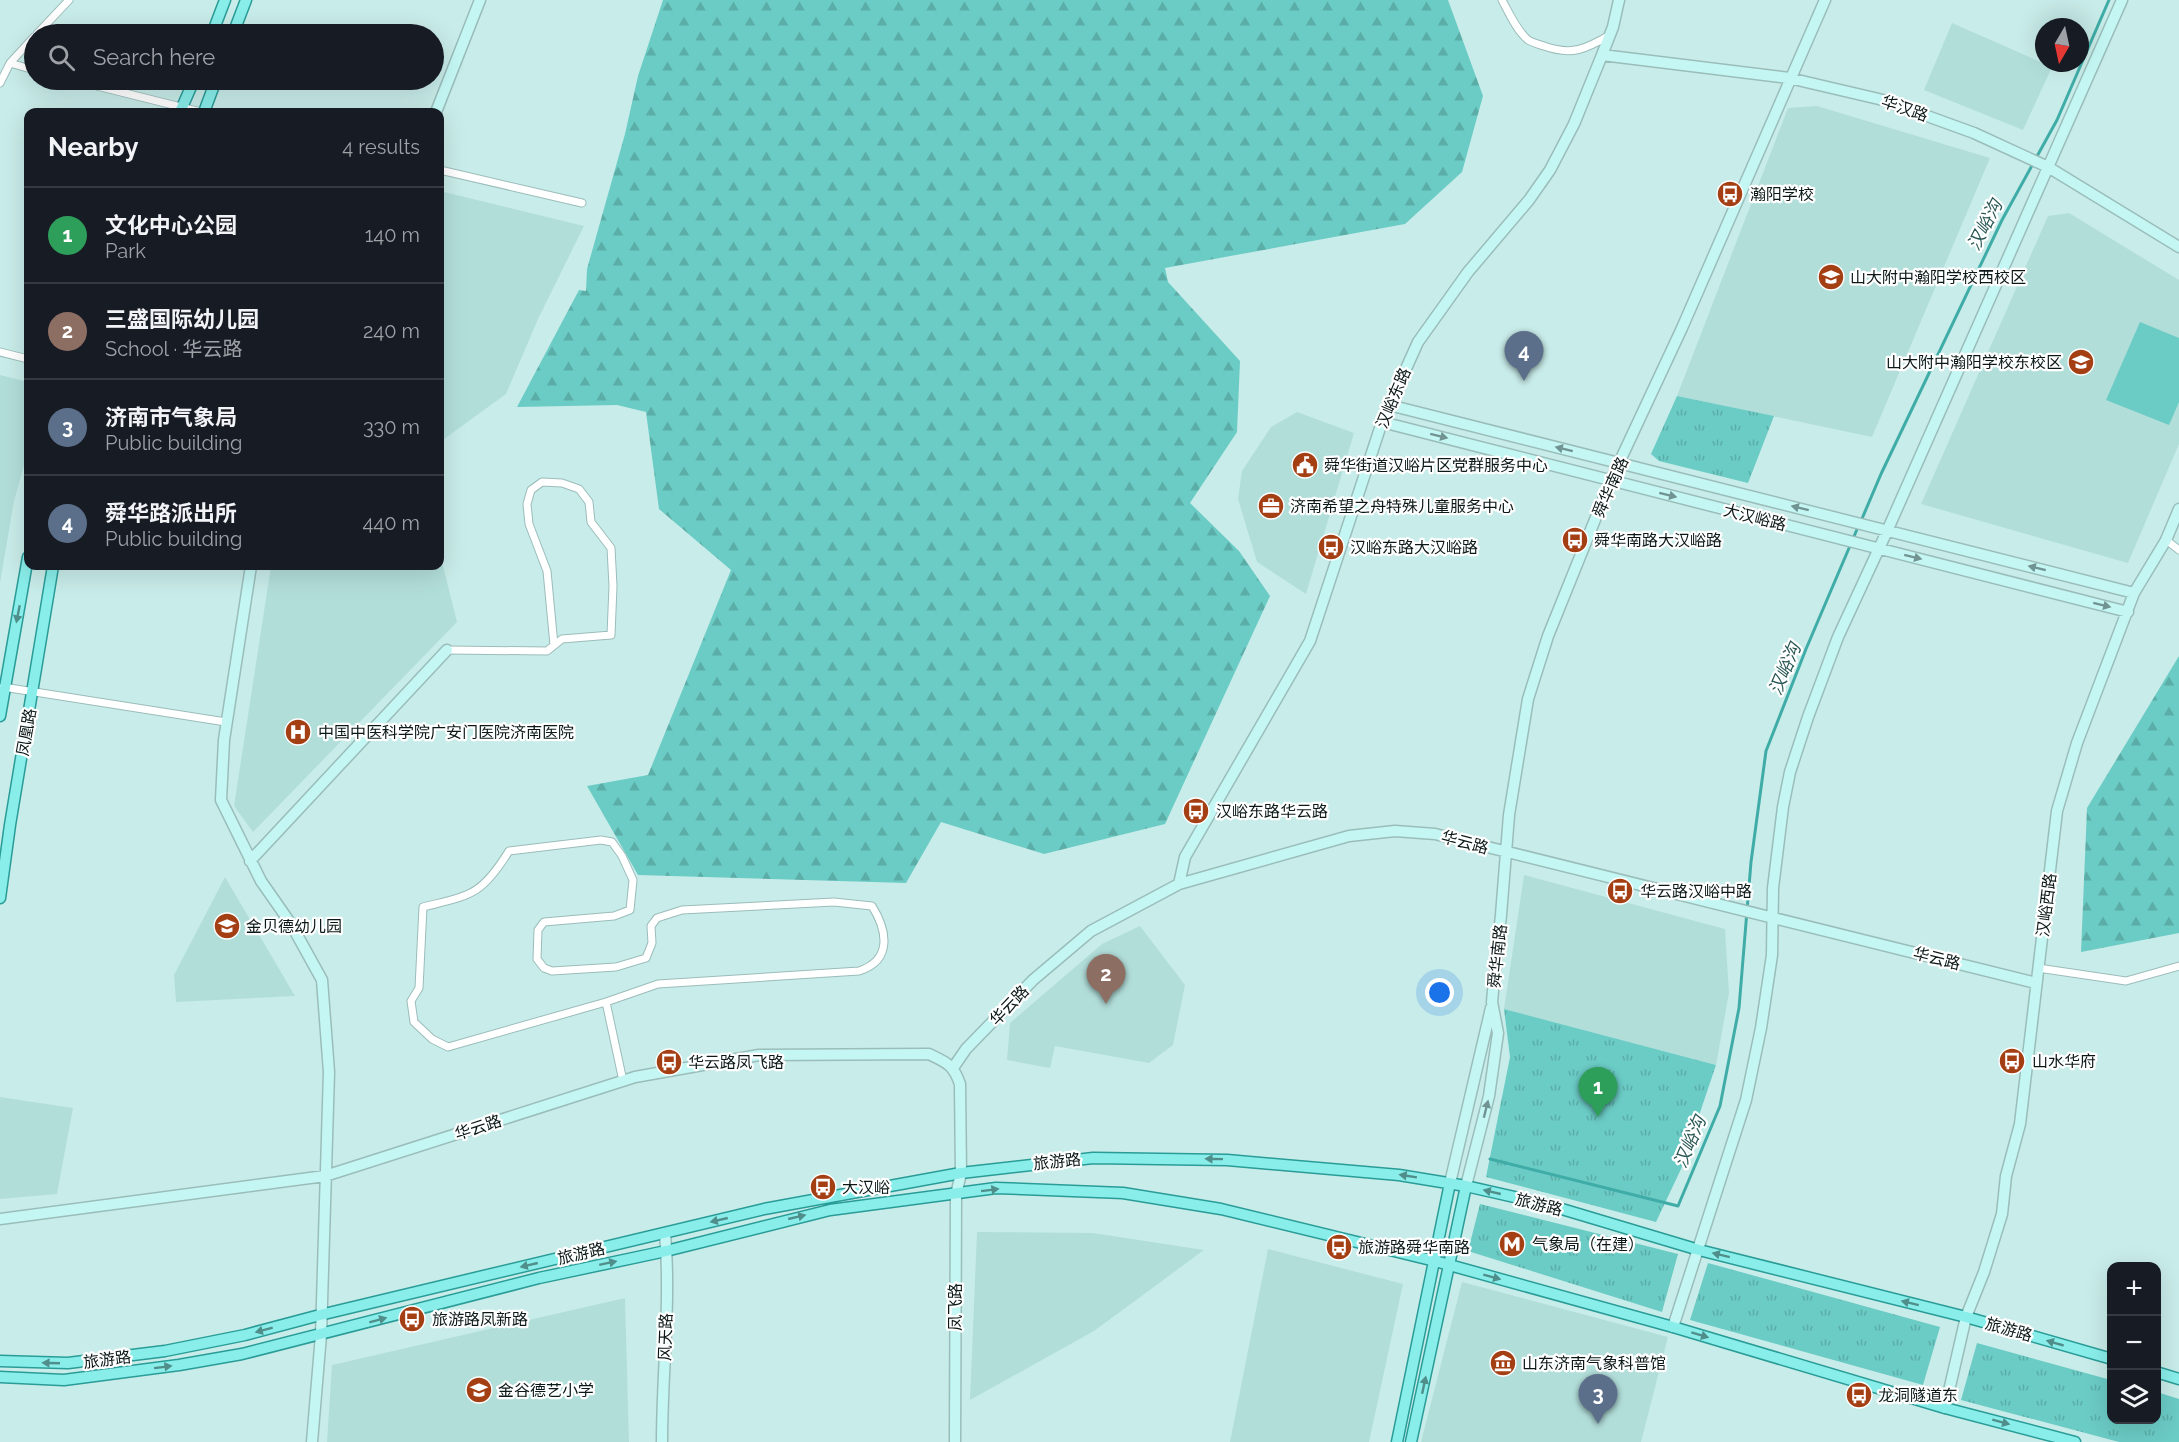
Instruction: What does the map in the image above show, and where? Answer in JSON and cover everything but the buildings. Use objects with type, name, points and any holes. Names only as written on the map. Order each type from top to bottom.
[{"type":"main road","points":[[216,24],[225,0]]},
{"type":"main road","points":[[237,24],[246,0]]},
{"type":"main road","points":[[182,108],[190,90]]},
{"type":"main road","points":[[204,108],[212,90]]},
{"type":"main road","name":"凤凰路","points":[[0,716],[2,687],[25,570]]},
{"type":"main road","name":"凤凰路","points":[[0,898],[52,570]]},
{"type":"main road","name":"旅游路","points":[[0,1361],[68,1363],[165,1351],[245,1335],[764,1209],[962,1173],[1093,1158],[1227,1160],[1399,1175],[1466,1186],[1545,1204],[1699,1250],[1966,1317],[2107,1358]]},
{"type":"main road","name":"舜华南路","points":[[1397,1442],[1450,1183]]},
{"type":"main road","name":"舜华南路","points":[[1411,1442],[1466,1186]]},
{"type":"main road","name":"旅游路","points":[[0,1377],[64,1380],[242,1354],[539,1278],[666,1251],[830,1210],[996,1188],[1123,1193],[1221,1209],[1435,1261],[1673,1327],[1944,1408],[2075,1442]]},
{"type":"main road","points":[[2161,1373],[2179,1379]]},
{"type":"street","points":[[47,24],[69,0]]},
{"type":"street","points":[[438,108],[480,0]]},
{"type":"street","points":[[1502,0],[1528,41],[1573,52],[1588,48],[1610,35]]},
{"type":"street","name":"汉峪东路","points":[[1179,884],[1185,857],[1310,641],[1382,422],[1418,342],[1468,272],[1529,200],[1550,170],[1574,124],[1610,35],[1619,0]]},
{"type":"street","name":"舜华南路","points":[[1450,1183],[1492,1002],[1509,816],[1528,699],[1548,636],[1611,480],[1825,0]]},
{"type":"street","points":[[1673,1327],[1746,1100],[1761,1028],[1772,955],[1773,888],[1778,844],[1790,772],[1808,717],[1838,637],[1888,530],[2039,163],[2122,0]]},
{"type":"street","points":[[0,83],[10,63],[24,48]]},
{"type":"street","name":"华汉路","points":[[1602,55],[1790,78],[1883,100],[1974,133],[2039,163],[2179,247]]},
{"type":"street","points":[[10,63],[24,66]]},
{"type":"street","points":[[109,90],[174,108]]},
{"type":"street","points":[[444,171],[582,203]]},
{"type":"street","points":[[0,352],[24,358]]},
{"type":"street","name":"大汉峪路","points":[[1389,405],[2134,593]]},
{"type":"street","name":"大汉峪路","points":[[1382,422],[2128,612]]},
{"type":"street","points":[[250,861],[447,650],[547,651],[562,639],[611,635],[614,563],[611,549],[591,522],[589,502],[579,489],[562,483],[542,482],[531,490],[527,504],[529,524],[547,571],[554,645]]},
{"type":"street","name":"汉峪西路","points":[[1944,1408],[1966,1317],[1984,1272],[2002,1214],[2006,1176],[2020,1124],[2029,1064],[2036,983],[2057,811],[2064,781],[2134,593],[2166,540],[2179,509]]},
{"type":"street","points":[[2166,540],[2179,550]]},
{"type":"street","points":[[250,570],[226,722],[221,800],[261,881],[291,924],[322,980],[329,1072],[321,1335],[312,1442]]},
{"type":"street","points":[[2,687],[226,722]]},
{"type":"street","name":"华云路","points":[[0,1219],[325,1176],[624,1081],[759,1055],[929,1054],[953,1068],[966,1049],[1033,980],[1091,932],[1179,884],[1349,836],[1395,831],[1435,834],[2036,983]]},
{"type":"street","points":[[601,840],[612,842],[622,856],[633,880],[630,910],[614,916],[544,922],[538,930],[537,959],[544,968],[552,971],[616,967],[646,958],[652,943],[651,927],[657,918],[682,910],[834,902],[872,906],[881,920],[885,939],[880,957],[871,967],[859,971],[658,984],[606,1002],[448,1047],[432,1039],[414,1022],[411,1001],[419,988],[423,907],[453,901],[474,892],[489,880],[509,851],[601,840]]},
{"type":"street","points":[[2038,968],[2126,981],[2179,966]]},
{"type":"street","points":[[606,1002],[624,1081]]},
{"type":"street","name":"舜华南路","points":[[1466,1186],[1489,1096],[1498,1033],[1492,1002]]},
{"type":"street","points":[[953,1068],[960,1084],[962,1173]]},
{"type":"street","name":"凤飞路","points":[[955,1442],[956,1195],[962,1173]]},
{"type":"street","name":"风天路","points":[[662,1442],[665,1233]]},
{"type":"shaded area","points":[[1952,23],[2035,60],[2035,72],[2050,72],[2023,130],[1924,90]]},
{"type":"shaded area","name":"山大附中瀚阳学校西校区","points":[[1817,106],[1990,158],[1872,437],[1677,396],[1788,108]]},
{"type":"shaded area","points":[[444,192],[584,226],[538,319],[506,394],[444,439]]},
{"type":"shaded area","name":"山大附中瀚阳学校东校区","points":[[2069,213],[2179,280],[2179,444],[2128,563],[1921,504],[2048,216]]},
{"type":"shaded area","points":[[0,375],[24,381],[24,465],[14,501],[0,583]]},
{"type":"shaded area","points":[[1297,412],[1354,433],[1306,594],[1257,562],[1238,499],[1242,471],[1271,427]]},
{"type":"shaded area","name":"中国中医科学院广安门医院济南医院","points":[[270,570],[444,570],[457,622],[253,832],[234,806]]},
{"type":"shaded area","points":[[1524,875],[1725,929],[1729,993],[1716,1065],[1504,1009]]},
{"type":"shaded area","name":"金贝德幼儿园","points":[[225,877],[295,996],[176,1002],[174,975]]},
{"type":"shaded area","points":[[1140,926],[1185,985],[1173,1045],[1149,1063],[1055,1046],[1050,1068],[1007,1060],[1010,1023],[1102,944]]},
{"type":"shaded area","points":[[0,1097],[73,1108],[57,1194],[0,1199]]},
{"type":"shaded area","points":[[977,1232],[1093,1233],[1204,1250],[1094,1331],[970,1400]]},
{"type":"shaded area","points":[[1268,1249],[1403,1284],[1369,1442],[1230,1442]]},
{"type":"shaded area","points":[[1462,1282],[1668,1337],[1641,1442],[1421,1442]]},
{"type":"shaded area","name":"金谷德艺小学","points":[[625,1298],[629,1442],[327,1442],[332,1365]]},
{"type":"green space","points":[[663,0],[1448,0],[1483,96],[1462,172],[1405,224],[1165,268],[1168,282],[1240,361],[1237,432],[1190,503],[1239,551],[1270,596],[1165,824],[1044,854],[941,822],[906,883],[638,875],[587,786],[648,775],[731,570],[659,509],[646,412],[617,405],[517,407],[579,290],[586,291],[587,269],[625,134],[638,76]]},
{"type":"green space","points":[[2140,322],[2179,338],[2179,402],[2169,425],[2106,400]]},
{"type":"green space","points":[[1677,396],[1774,416],[1748,483],[1659,461],[1651,454]]},
{"type":"green space","points":[[2179,656],[2179,933],[2081,952],[2087,808]]},
{"type":"green space","points":[[1504,1009],[1716,1065],[1681,1169],[1656,1222],[1486,1177],[1510,1057]]},
{"type":"green space","points":[[1480,1204],[1678,1254],[1662,1312],[1468,1251]]},
{"type":"green space","points":[[1708,1263],[1940,1327],[1923,1385],[1690,1320]]},
{"type":"green space","points":[[1977,1343],[2107,1379],[2107,1424],[2161,1424],[2161,1393],[2179,1399],[2179,1442],[2119,1442],[1961,1400]]},
{"type":"waterway","name":"汉峪沟","points":[[1861,521],[1881,474],[2002,220],[2057,120],[2109,0]]},
{"type":"waterway","name":"汉峪沟","points":[[1490,1159],[1678,1206],[1720,1106],[1739,1008],[1751,862],[1766,751],[1858,527]]},
{"type":"place","name":"瀚阳学校","points":[[1730,194]]},
{"type":"place","name":"山大附中瀚阳学校西校区","points":[[1831,277]]},
{"type":"place","name":"山大附中瀚阳学校东校区","points":[[2081,362]]},
{"type":"place","name":"舜华路派出所","points":[[1524,381]]},
{"type":"place","name":"舜华街道汉峪片区党群服务中心","points":[[1305,465]]},
{"type":"place","name":"济南希望之舟特殊儿童服务中心","points":[[1271,506]]},
{"type":"place","name":"舜华南路大汉峪路","points":[[1575,540]]},
{"type":"place","name":"汉峪东路大汉峪路","points":[[1331,547]]},
{"type":"place","name":"中国中医科学院广安门医院济南医院","points":[[298,732]]},
{"type":"place","name":"汉峪东路华云路","points":[[1196,811]]},
{"type":"place","name":"华云路汉峪中路","points":[[1620,891]]},
{"type":"place","name":"金贝德幼儿园","points":[[227,926]]},
{"type":"place","name":"三盛国际幼儿园","points":[[1106,1004]]},
{"type":"place","name":"山水华府","points":[[2012,1061]]},
{"type":"place","name":"华云路凤飞路","points":[[669,1062]]},
{"type":"place","name":"文化中心公园","points":[[1598,1117]]},
{"type":"place","name":"大汉峪","points":[[823,1187]]},
{"type":"place","name":"气象局（在建）","points":[[1512,1244]]},
{"type":"place","name":"旅游路舜华南路","points":[[1339,1247]]},
{"type":"place","name":"旅游路凤新路","points":[[412,1319]]},
{"type":"place","name":"山东济南气象科普馆","points":[[1503,1363]]},
{"type":"place","name":"金谷德艺小学","points":[[479,1390]]},
{"type":"place","name":"龙洞隧道东","points":[[1859,1395]]},
{"type":"place","name":"济南市气象局","points":[[1598,1424]]}]
